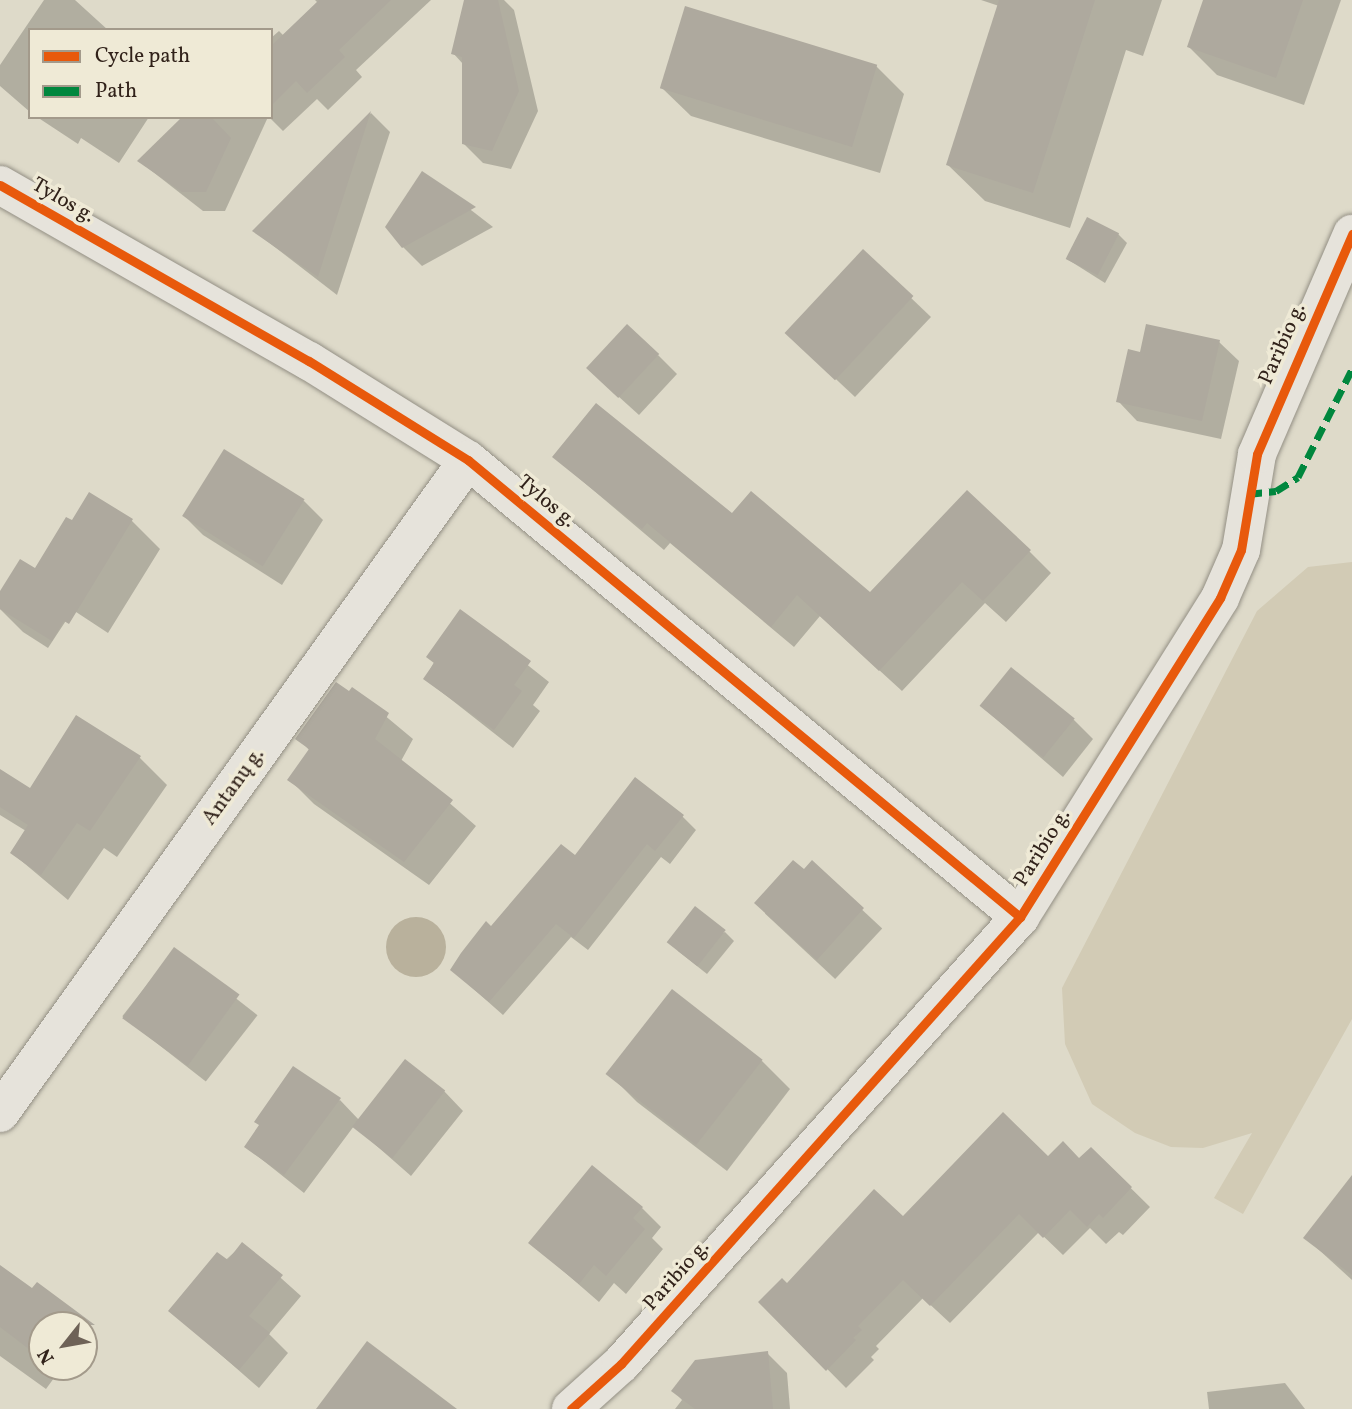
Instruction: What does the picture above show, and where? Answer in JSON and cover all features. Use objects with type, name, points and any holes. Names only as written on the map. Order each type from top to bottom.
[{"type":"street","name":"Tylos g.","points":[[0,185],[309,360],[468,460],[1020,917]]},
{"type":"street","name":"Paribio g.","points":[[571,1409],[621,1364],[1020,917],[1220,598],[1241,550],[1257,454],[1352,234]]},
{"type":"street","name":"Antanų g.","points":[[0,1113],[468,460]]},
{"type":"shaded area","points":[[1352,562],[1352,1019],[1243,1214],[1214,1198],[1252,1133],[1203,1148],[1171,1147],[1135,1133],[1092,1104],[1065,1044],[1062,988],[1257,611],[1308,567]]},
{"type":"shaded area","points":[[410,917],[422,917],[441,930],[446,947],[444,959],[433,972],[422,977],[410,977],[391,964],[386,953],[386,941],[399,922]]},
{"type":"building","points":[[319,0],[391,0],[339,50],[345,57],[307,93],[296,81],[273,104],[273,44]]},
{"type":"building","points":[[464,0],[498,0],[519,91],[492,151],[462,144],[462,57],[451,54]]},
{"type":"building","points":[[999,0],[1095,0],[1033,193],[946,165]]},
{"type":"building","points":[[1203,0],[1303,0],[1276,78],[1187,47]]},
{"type":"building","points":[[685,6],[877,65],[852,147],[660,88]]},
{"type":"building","points":[[371,111],[333,229],[318,277],[252,231]]},
{"type":"building","points":[[180,119],[213,119],[231,138],[206,192],[182,192],[137,161]]},
{"type":"building","points":[[422,171],[476,207],[402,248],[385,227]]},
{"type":"building","points":[[1087,217],[1119,233],[1098,275],[1066,259]]},
{"type":"building","points":[[863,249],[913,296],[835,380],[785,333]]},
{"type":"building","points":[[627,324],[659,354],[618,398],[586,368]]},
{"type":"building","points":[[1146,324],[1220,340],[1202,421],[1116,402],[1128,349],[1140,352]]},
{"type":"building","points":[[596,403],[732,513],[751,491],[870,592],[967,490],[1031,550],[983,601],[962,582],[879,671],[797,595],[771,627],[647,523],[642,529],[552,457]]},
{"type":"building","points":[[224,449],[305,499],[263,566],[182,516]]},
{"type":"building","points":[[89,492],[133,519],[69,624],[64,621],[52,641],[0,609],[0,591],[20,559],[35,568],[66,517],[72,520]]},
{"type":"building","points":[[460,609],[531,661],[514,685],[522,691],[494,730],[423,679],[434,663],[426,657]]},
{"type":"building","points":[[1011,667],[1075,719],[1043,757],[980,706]]},
{"type":"building","points":[[336,682],[349,691],[352,687],[389,713],[375,739],[453,800],[404,862],[287,780],[309,749],[295,739]]},
{"type":"building","points":[[76,715],[141,756],[90,831],[77,823],[41,875],[10,853],[28,825],[0,807],[0,769],[30,788]]},
{"type":"building","points":[[635,777],[684,815],[655,851],[647,844],[574,938],[556,924],[489,1002],[450,970],[461,953],[486,921],[491,926],[561,844],[575,855]]},
{"type":"building","points":[[793,860],[804,869],[812,860],[864,908],[817,960],[754,903]]},
{"type":"building","points":[[695,906],[726,930],[697,966],[667,942]]},
{"type":"building","points":[[174,947],[240,995],[188,1066],[122,1018]]},
{"type":"building","points":[[672,989],[763,1060],[696,1145],[606,1074]]},
{"type":"building","points":[[405,1059],[445,1090],[392,1158],[352,1127]]},
{"type":"building","points":[[293,1066],[341,1098],[284,1175],[244,1147],[259,1125],[254,1122]]},
{"type":"building","points":[[1003,1112],[1048,1156],[1063,1141],[1079,1158],[1091,1147],[1132,1187],[1103,1218],[1099,1214],[1087,1227],[1070,1210],[1043,1238],[1019,1214],[930,1306],[903,1280],[858,1326],[862,1330],[853,1338],[856,1340],[826,1371],[758,1302],[782,1278],[787,1283],[874,1189],[903,1216]]},
{"type":"building","points":[[592,1165],[643,1207],[633,1218],[645,1229],[606,1276],[594,1265],[579,1284],[528,1243]]},
{"type":"building","points":[[1352,1175],[1352,1275],[1303,1238]]},
{"type":"building","points":[[242,1242],[283,1275],[249,1316],[270,1333],[239,1370],[168,1311],[217,1252],[228,1260]]},
{"type":"building","points":[[0,1265],[32,1288],[37,1282],[76,1311],[28,1311],[28,1348],[0,1327]]},
{"type":"building","points":[[367,1341],[457,1409],[316,1409]]},
{"type":"building","points":[[768,1351],[773,1409],[695,1409],[671,1391],[695,1360]]},
{"type":"marked path","points":[[1248,494],[1276,491],[1298,477],[1352,369]]},
{"type":"cycle path","points":[[0,185],[309,361],[468,460],[1020,917]]},
{"type":"cycle path","points":[[571,1409],[621,1364],[1020,917],[1220,598],[1241,550],[1257,454],[1352,234]]}]
